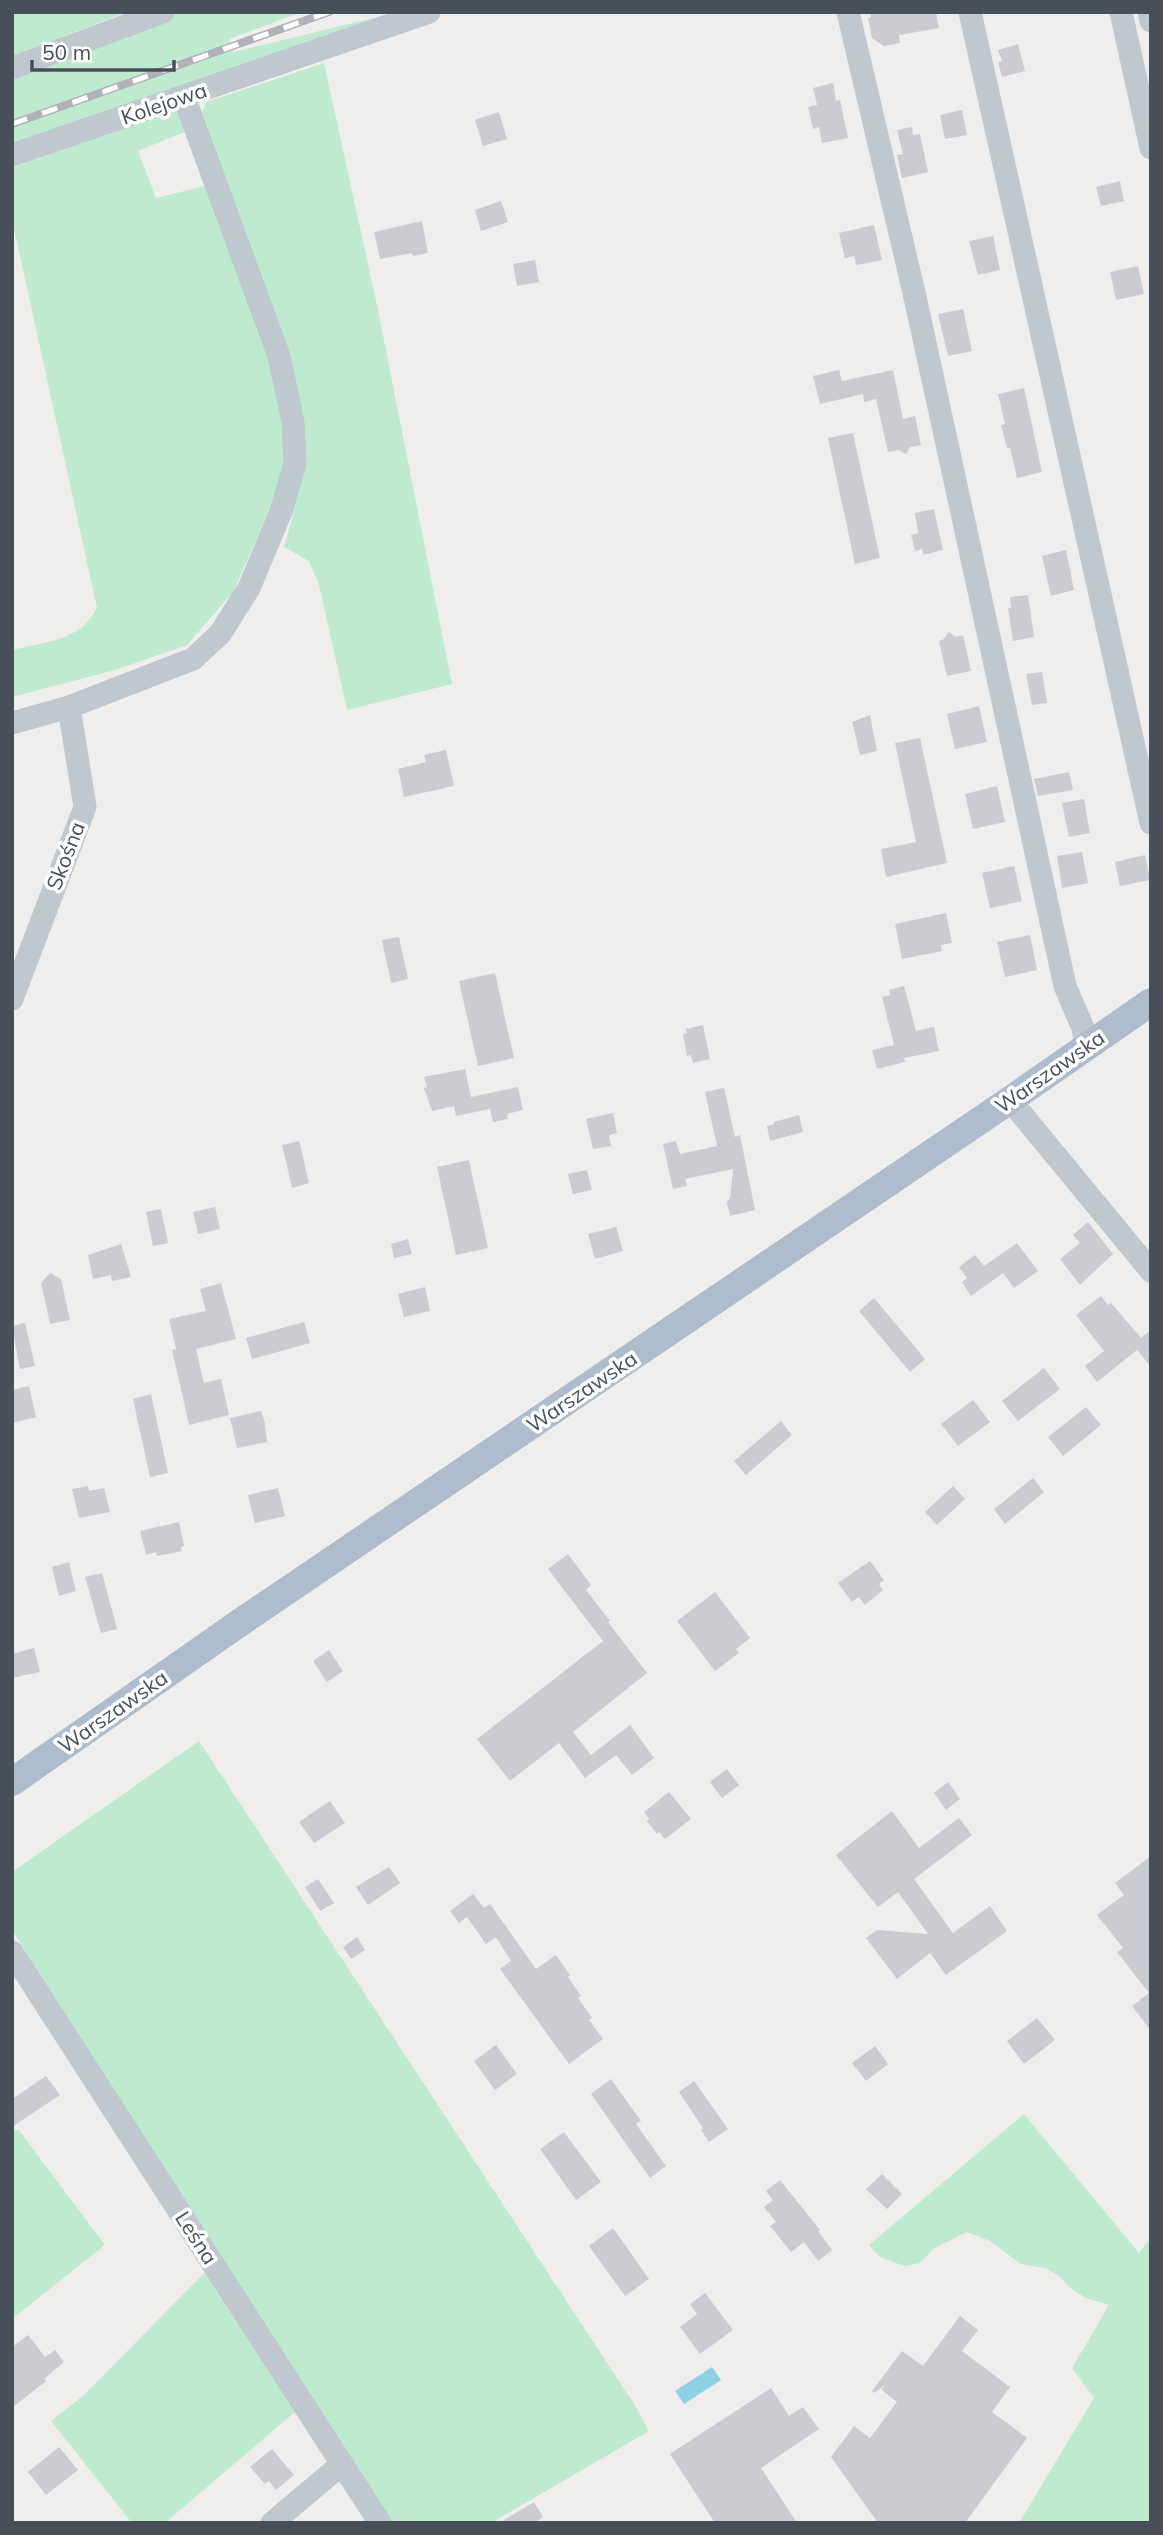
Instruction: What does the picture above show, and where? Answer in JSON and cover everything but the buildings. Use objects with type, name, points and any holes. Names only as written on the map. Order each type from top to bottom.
[{"type":"main road","name":"Warszawska","points":[[12,1782],[238,1624],[1151,1002]]},
{"type":"street","name":"Kolejowa","points":[[12,155],[429,12]]},
{"type":"street","points":[[848,12],[915,297],[1065,986],[1083,1028],[1086,1046]]},
{"type":"street","points":[[970,12],[1151,823]]},
{"type":"street","points":[[1121,12],[1151,148]]},
{"type":"street","points":[[1149,12],[1151,21]]},
{"type":"street","points":[[12,68],[157,13]]},
{"type":"street","points":[[12,723],[69,707],[193,659],[220,634],[249,588],[282,509],[295,463],[293,422],[279,356],[184,97]]},
{"type":"street","name":"Skośna","points":[[12,999],[85,807],[69,707]]},
{"type":"street","points":[[1010,1100],[1151,1271]]},
{"type":"street","name":"Leśna","points":[[12,1952],[380,2523]]},
{"type":"street","points":[[272,2523],[342,2464]]},
{"type":"green space","points":[[12,12],[127,12],[12,56]]},
{"type":"green space","points":[[180,12],[302,12],[229,39],[233,52],[394,13],[12,147],[12,75]]},
{"type":"green space","points":[[324,63],[378,310],[452,684],[347,710],[319,585],[309,561],[284,547],[294,511],[298,466],[200,119],[206,102]]},
{"type":"green space","points":[[178,109],[187,131],[138,151],[156,198],[205,186],[270,359],[287,421],[286,462],[273,501],[233,592],[187,645],[115,670],[12,697],[12,650],[50,642],[71,634],[90,619],[97,608],[12,219],[12,168]]},
{"type":"green space","points":[[199,1741],[638,2410],[649,2431],[491,2523],[389,2523],[12,1930],[12,1872]]},
{"type":"green space","points":[[1024,2114],[1139,2253],[1151,2237],[1151,2523],[1019,2523],[1094,2398],[1072,2368],[1109,2305],[1086,2298],[1045,2268],[1021,2264],[990,2241],[967,2232],[933,2249],[920,2263],[904,2266],[880,2257],[869,2245]]},
{"type":"green space","points":[[18,2129],[105,2245],[12,2319],[12,2133]]},
{"type":"green space","points":[[206,2271],[296,2411],[165,2523],[132,2523],[51,2421],[84,2395]]},
{"type":"water","points":[[712,2367],[721,2380],[684,2404],[675,2391]]},
{"type":"railway","points":[[12,124],[329,12]]}]
